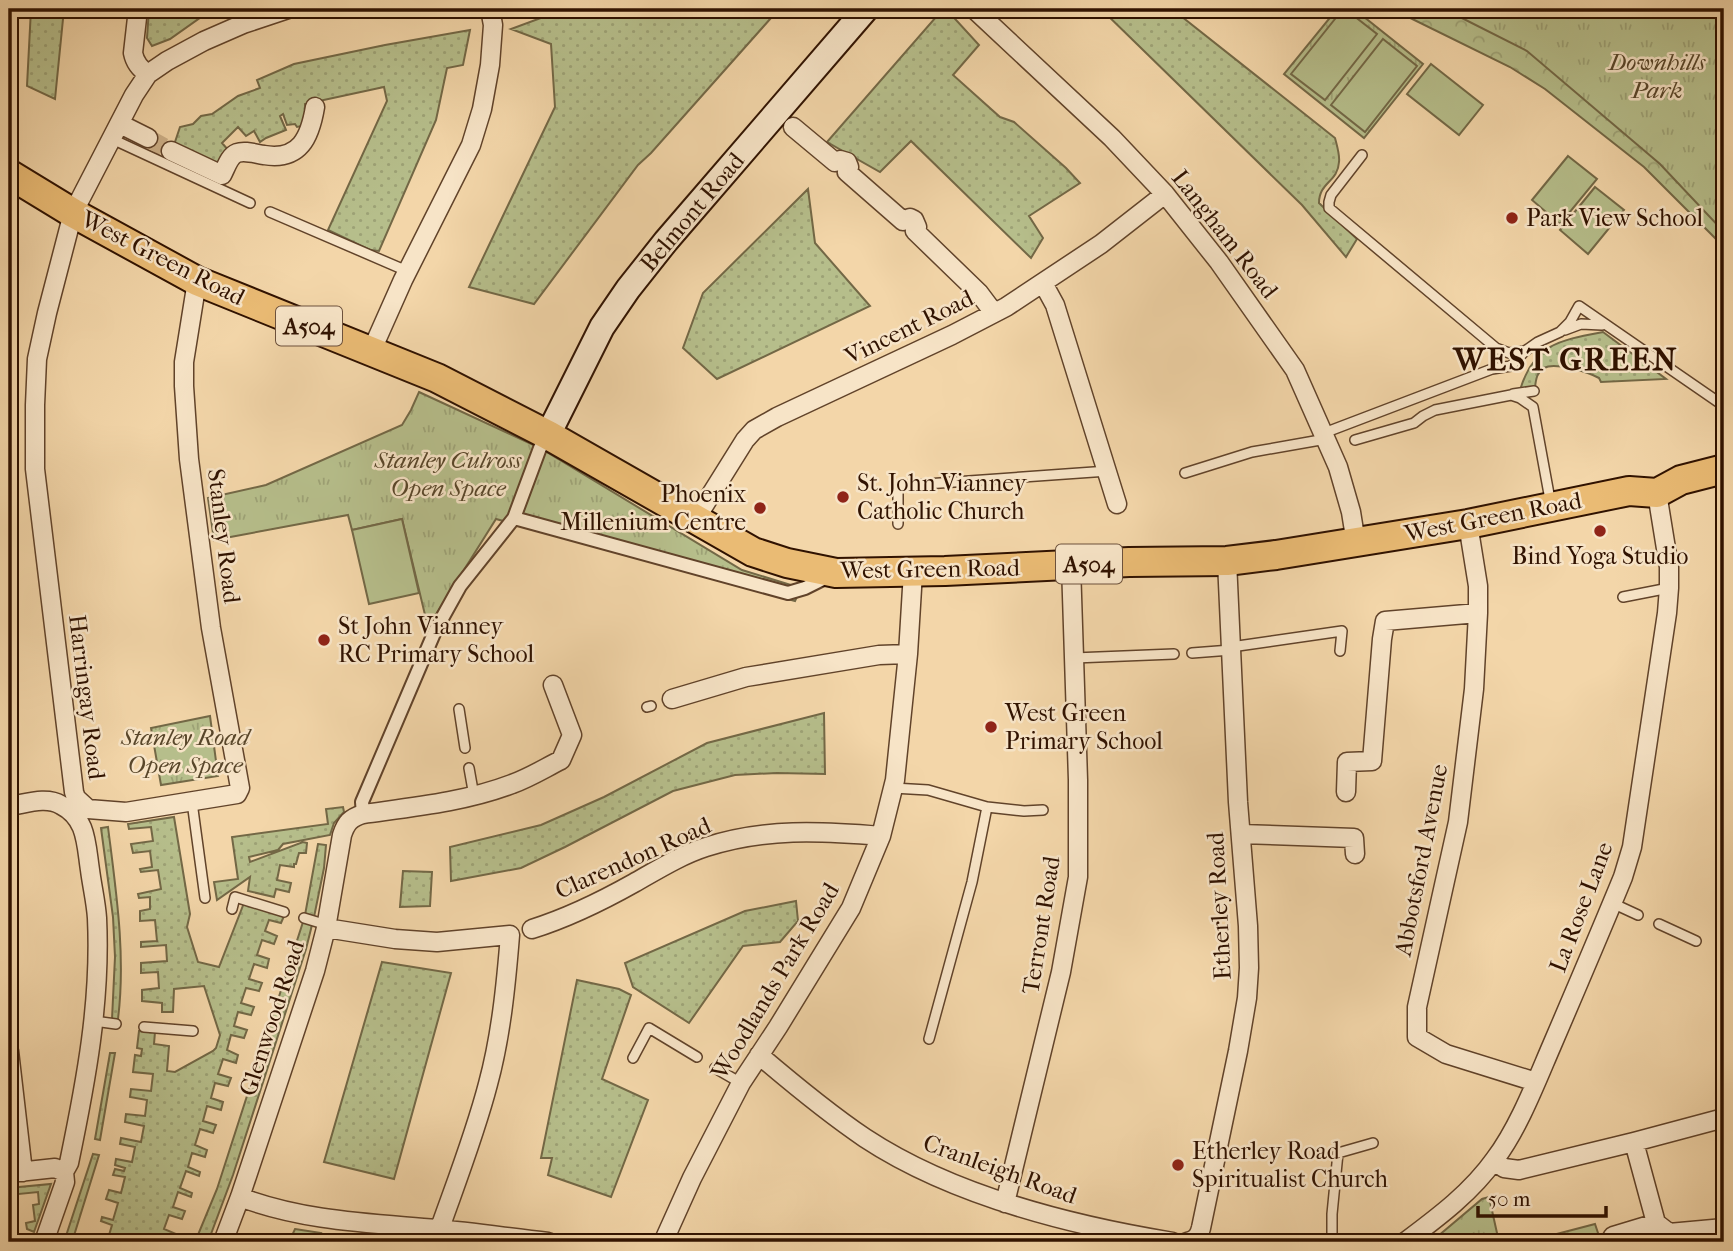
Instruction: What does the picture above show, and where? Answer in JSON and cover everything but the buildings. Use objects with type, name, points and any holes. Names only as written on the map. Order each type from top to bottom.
[{"type":"main road","name":"Belmont Road","points":[[548,435],[602,327],[628,289],[666,241],[866,9]]},
{"type":"main road","name":"West Green Road","points":[[9,174],[73,213],[197,281],[437,378],[548,435],[752,552],[835,573],[1227,561],[1468,524],[1629,492],[1657,493],[1681,480],[1724,469]]},
{"type":"street","points":[[138,9],[133,53],[141,69],[148,74],[204,41],[288,9]]},
{"type":"street","points":[[371,352],[407,271],[471,145],[482,109],[491,52],[493,25],[490,9]]},
{"type":"street","name":"Langham Road","points":[[974,9],[1081,107],[1166,194],[1219,262],[1295,370],[1338,467],[1351,512],[1356,543]]},
{"type":"street","name":"Harringay Road","points":[[44,1242],[65,1182],[64,1172],[69,1163],[88,1065],[94,1021],[97,915],[83,825],[72,778],[35,469],[37,359],[73,213],[134,95],[148,74]]},
{"type":"street","points":[[171,150],[222,175],[232,156],[237,153],[276,156],[295,150],[308,135],[315,107]]},
{"type":"street","points":[[793,127],[909,226],[985,299],[994,313]]},
{"type":"street","points":[[116,131],[148,138]]},
{"type":"street","name":"Vincent Road","points":[[695,520],[754,430],[994,313],[1101,244],[1166,194]]},
{"type":"street","name":"Stanley Road","points":[[191,802],[237,794],[240,789],[211,628],[189,459],[184,362],[197,281]]},
{"type":"street","points":[[1043,283],[1055,305],[1117,504]]},
{"type":"street","points":[[548,435],[540,448],[514,518],[460,586],[435,631],[362,802],[363,814],[474,796],[514,784],[561,760],[572,736],[553,685]]},
{"type":"street","name":"La Rose Lane","points":[[1405,1242],[1466,1192],[1494,1161],[1506,1142],[1536,1082],[1623,877],[1632,847],[1667,613],[1669,568],[1657,493]]},
{"type":"street","points":[[514,518],[788,593],[835,573]]},
{"type":"street","name":"Abbotsford Avenue","points":[[1468,524],[1478,586],[1474,689],[1458,822],[1417,1007],[1417,1037],[1446,1054],[1536,1082]]},
{"type":"street","name":"Etherley Road","points":[[1190,1242],[1199,1236],[1202,1228],[1247,998],[1249,968],[1227,561]]},
{"type":"street","name":"Terront Road","points":[[1005,1202],[1061,972],[1078,877],[1078,780],[1071,565]]},
{"type":"street","name":"Woodlands Park Road","points":[[665,1238],[692,1178],[741,1083],[851,908],[881,836],[892,789],[908,654],[913,572]]},
{"type":"street","points":[[1346,792],[1348,762],[1372,761],[1385,621],[1478,613]]},
{"type":"street","points":[[672,699],[746,677],[879,655],[908,654]]},
{"type":"street","points":[[9,806],[48,800],[94,811],[126,812],[191,802]]},
{"type":"street","name":"Glenwood Road","points":[[223,1242],[311,983],[327,927],[342,835],[346,823],[363,814]]},
{"type":"street","name":"Clarendon Road","points":[[532,929],[582,909],[705,847],[755,834],[799,831],[881,836]]},
{"type":"street","points":[[1241,834],[1354,838],[1355,854]]},
{"type":"street","points":[[327,927],[384,938],[437,942],[510,935],[501,1024],[488,1084],[437,1236]]},
{"type":"street","points":[[9,1051],[16,1172],[55,1168],[64,1172]]},
{"type":"street","name":"Cranleigh Road","points":[[760,1055],[864,1137],[930,1174],[1005,1202],[1096,1228],[1172,1242]]},
{"type":"street","points":[[1494,1161],[1504,1168],[1519,1170],[1724,1118]]},
{"type":"street","points":[[1634,1142],[1656,1223],[1669,1233],[1724,1228]]},
{"type":"street","points":[[240,1197],[266,1207],[437,1236],[548,1242]]},
{"type":"street","points":[[1613,1236],[1656,1223]]},
{"type":"lane","points":[[116,131],[250,203]]},
{"type":"lane","points":[[1362,155],[1331,195],[1329,208],[1496,348],[1509,354],[1525,351]]},
{"type":"lane","points":[[270,212],[407,271]]},
{"type":"lane","points":[[1560,332],[1570,322],[1579,306],[1724,406]]},
{"type":"lane","points":[[1185,473],[1252,452],[1325,436],[1492,369],[1511,366],[1525,351],[1560,332],[1581,324],[1607,326]]},
{"type":"lane","points":[[1492,369],[1497,359],[1496,348]]},
{"type":"lane","points":[[1355,440],[1414,424],[1435,410],[1534,391]]},
{"type":"lane","points":[[1511,395],[1533,407],[1552,506]]},
{"type":"lane","points":[[898,524],[898,486],[1108,471]]},
{"type":"lane","points":[[1623,597],[1669,588]]},
{"type":"lane","points":[[1192,653],[1342,631],[1340,651]]},
{"type":"lane","points":[[1074,658],[1174,654]]},
{"type":"lane","points":[[459,709],[465,748]]},
{"type":"lane","points":[[469,768],[474,796]]},
{"type":"lane","points":[[892,789],[928,790],[987,807],[1043,810]]},
{"type":"lane","points":[[191,802],[205,898]]},
{"type":"lane","points":[[929,1039],[972,882],[987,807]]},
{"type":"lane","points":[[232,909],[236,897],[284,912]]},
{"type":"lane","points":[[1612,903],[1638,915]]},
{"type":"lane","points":[[304,918],[327,927]]},
{"type":"lane","points":[[1659,924],[1696,941]]},
{"type":"lane","points":[[94,1021],[117,1024]]},
{"type":"lane","points":[[144,1027],[193,1031]]},
{"type":"lane","points":[[633,1058],[649,1028],[697,1057]]},
{"type":"lane","points":[[715,1068],[741,1083]]},
{"type":"lane","points":[[1332,1242],[1338,1153],[1373,1143]]},
{"type":"lane","points":[[1593,1242],[1613,1236]]},
{"type":"green space","points":[[31,9],[64,9],[55,99],[27,86]]},
{"type":"green space","points":[[149,9],[217,9],[170,39],[152,46],[147,38]]},
{"type":"green space","points":[[565,9],[779,9],[638,165],[534,304],[469,287],[555,107],[551,44],[511,29]]},
{"type":"green space","points":[[943,9],[946,9],[979,45],[953,75],[1000,117],[1014,122],[1080,183],[1029,216],[1043,238],[1031,258],[911,141],[880,172],[827,142]]},
{"type":"green space","points":[[1101,9],[1172,9],[1335,138],[1339,156],[1338,169],[1322,191],[1319,203],[1357,239],[1346,257],[1302,205]]},
{"type":"green space","points":[[1337,9],[1354,9],[1423,64],[1364,138],[1284,74]]},
{"type":"green space","points":[[1343,9],[1377,34],[1325,100],[1291,74]]},
{"type":"green space","points":[[1392,9],[1514,9],[1724,164],[1724,247],[1644,167],[1545,89],[1510,67]]},
{"type":"green space","name":"Downhills Park","points":[[1444,9],[1724,9],[1724,232],[1660,164],[1527,51]]},
{"type":"green space","points":[[470,30],[463,65],[447,68],[436,120],[379,251],[370,250],[328,230],[387,101],[384,87],[305,104],[307,125],[287,125],[283,114],[280,116],[286,130],[260,142],[254,131],[246,136],[238,127],[222,143],[229,151],[221,168],[174,145],[180,127],[193,124],[201,116],[212,114],[238,96],[260,88],[257,80],[294,64]]},
{"type":"green space","points":[[1383,39],[1417,66],[1365,132],[1331,105]]},
{"type":"green space","points":[[1431,64],[1483,105],[1459,135],[1407,94]]},
{"type":"green space","points":[[1568,156],[1597,179],[1560,224],[1532,200]]},
{"type":"green space","points":[[1595,187],[1624,210],[1588,254],[1560,230]]},
{"type":"green space","points":[[808,189],[815,243],[870,306],[717,379],[683,348],[703,293]]},
{"type":"green space","points":[[1603,332],[1666,379],[1601,382],[1599,378],[1580,371],[1549,366],[1540,372],[1535,387],[1520,390],[1533,363],[1551,347],[1574,338]]},
{"type":"green space","name":"Stanley Culross Open Space","points":[[419,392],[540,448],[742,570],[801,588],[795,601],[496,519],[435,616],[426,619],[402,519],[352,530],[348,515],[214,540],[208,498],[266,485],[402,425]]},
{"type":"green space","points":[[402,519],[419,593],[369,604],[352,530]]},
{"type":"green space","points":[[824,713],[825,774],[735,775],[673,791],[521,868],[451,881],[450,847],[541,825],[604,797],[707,743]]},
{"type":"green space","name":"Stanley Road Open Space","points":[[210,716],[218,776],[161,785],[151,728]]},
{"type":"green space","points":[[343,807],[344,812],[334,823],[330,835],[283,844],[278,850],[249,857],[250,862],[303,842],[307,843],[306,853],[299,853],[294,867],[280,865],[277,880],[291,883],[289,892],[276,889],[274,897],[248,891],[250,877],[217,900],[214,882],[238,879],[232,837],[328,824],[326,809]]},
{"type":"green space","points":[[174,817],[190,914],[187,927],[198,962],[219,967],[244,903],[284,916],[281,923],[269,920],[265,931],[277,936],[274,944],[262,940],[257,955],[269,959],[267,968],[254,964],[249,979],[262,983],[259,991],[246,988],[241,1003],[254,1007],[251,1015],[238,1012],[234,1026],[247,1030],[244,1038],[231,1035],[227,1050],[238,1055],[236,1063],[223,1059],[218,1074],[231,1078],[228,1086],[215,1083],[211,1098],[223,1102],[221,1110],[207,1106],[203,1121],[216,1125],[213,1133],[200,1129],[195,1145],[207,1150],[205,1157],[192,1153],[188,1167],[200,1172],[199,1176],[186,1171],[180,1188],[192,1193],[191,1197],[178,1192],[173,1207],[185,1211],[182,1219],[169,1215],[164,1229],[176,1234],[173,1242],[161,1237],[158,1242],[107,1242],[112,1225],[101,1221],[102,1217],[113,1220],[118,1203],[106,1199],[109,1190],[121,1193],[125,1177],[113,1175],[115,1169],[124,1171],[125,1168],[115,1165],[116,1159],[132,1162],[135,1147],[120,1144],[121,1138],[141,1142],[144,1126],[125,1122],[126,1114],[145,1116],[147,1100],[130,1097],[131,1089],[151,1091],[153,1074],[133,1072],[135,1055],[141,1056],[142,1049],[137,1048],[139,1031],[155,1032],[154,1044],[169,1046],[167,1071],[175,1072],[213,1051],[220,1035],[204,986],[174,989],[173,1012],[162,1012],[162,1003],[142,1001],[142,990],[159,988],[158,972],[141,973],[141,963],[167,961],[166,945],[141,947],[141,942],[157,941],[155,920],[140,921],[140,911],[150,909],[150,897],[139,898],[138,894],[161,889],[158,870],[141,872],[140,869],[152,867],[150,851],[133,853],[131,844],[153,841],[151,827],[129,829],[128,824]]},
{"type":"green space","points":[[108,827],[120,947],[118,1019],[112,1019],[115,957],[113,917],[101,828]]},
{"type":"green space","points":[[318,844],[326,845],[314,917],[305,915]]},
{"type":"green space","points":[[403,871],[432,872],[430,906],[400,907]]},
{"type":"green space","points":[[796,901],[798,921],[780,942],[743,946],[689,1023],[633,987],[625,963],[745,911]]},
{"type":"green space","points":[[303,922],[312,925],[306,949],[233,1175],[208,1242],[195,1242],[217,1189]]},
{"type":"green space","points":[[382,962],[451,973],[394,1179],[324,1162]]},
{"type":"green space","points":[[577,980],[619,989],[631,995],[602,1079],[648,1100],[611,1197],[548,1175],[552,1158],[541,1158]]},
{"type":"green space","points":[[110,1053],[115,1053],[100,1140],[95,1139]]},
{"type":"green space","points":[[93,1154],[99,1155],[72,1242],[64,1242]]},
{"type":"green space","points":[[51,1184],[34,1232],[27,1229],[26,1223],[35,1221],[33,1205],[39,1204],[38,1192],[9,1195],[9,1188]]},
{"type":"green space","points":[[1489,1197],[1499,1242],[1431,1242],[1482,1199]]},
{"type":"green space","points":[[1595,1224],[1601,1242],[1526,1242]]},
{"type":"green space","points":[[295,1229],[321,1233],[317,1242],[289,1242]]},
{"type":"tunnel","points":[[148,138],[171,151]]},
{"type":"place","name":"Park View School","points":[[1512,218]]},
{"type":"place","name":"St. John Vianney Catholic Church","points":[[843,497]]},
{"type":"place","name":"Phoenix Millenium Centre","points":[[760,508]]},
{"type":"place","name":"Bind Yoga Studio","points":[[1600,531]]},
{"type":"place","name":"St John Vianney RC Primary School","points":[[324,640]]},
{"type":"place","name":"West Green Primary School","points":[[991,727]]},
{"type":"place","name":"Etherley Road Spiritualist Church","points":[[1178,1165]]},
{"type":"district","name":"WEST GREEN","points":[[1566,359]]}]
